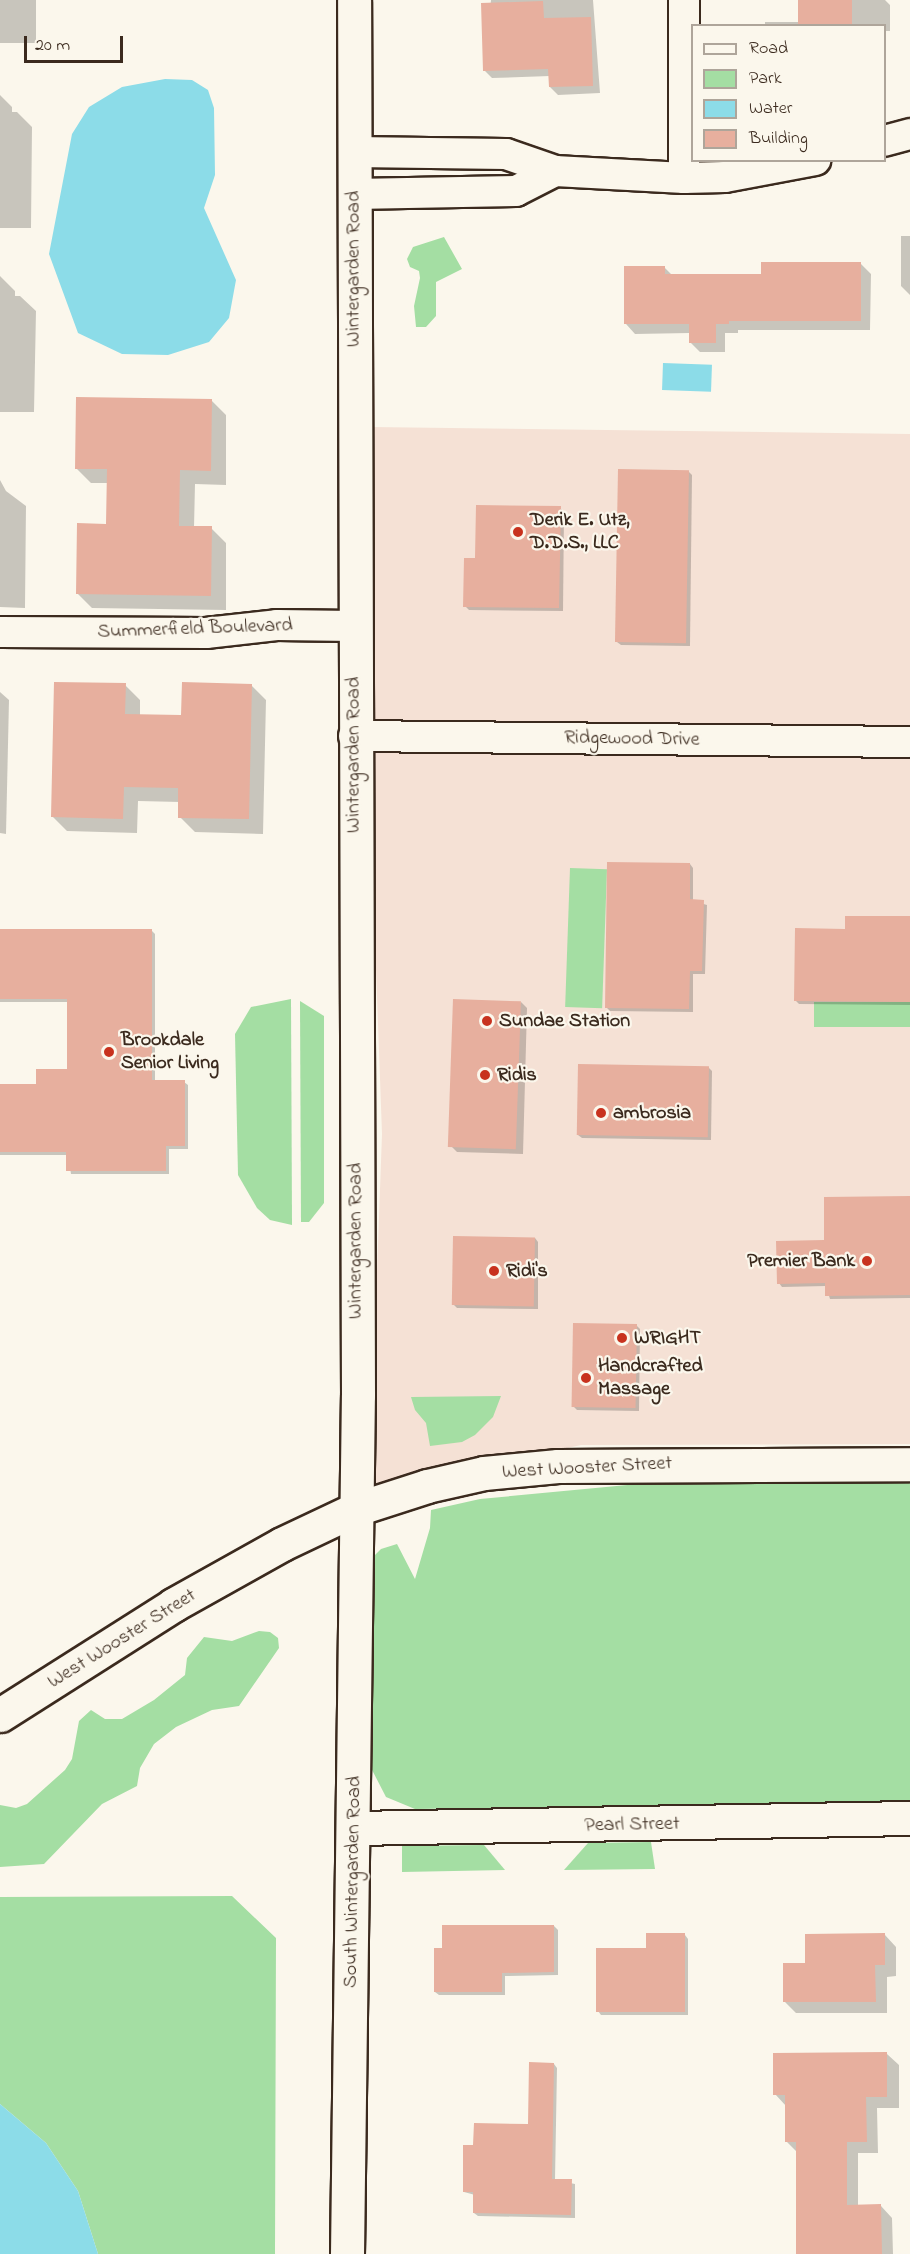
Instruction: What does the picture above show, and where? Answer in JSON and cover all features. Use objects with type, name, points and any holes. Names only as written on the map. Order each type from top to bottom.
[{"type":"street","name":"Wintergarden Road","points":[[354,0],[356,1509]]},
{"type":"street","points":[[684,0],[684,178]]},
{"type":"street","points":[[886,141],[910,134]]},
{"type":"street","points":[[354,152],[506,154],[555,171],[684,178],[725,177],[804,162]]},
{"type":"street","points":[[354,194],[516,191],[555,171]]},
{"type":"street","name":"Summerfield Boulevard","points":[[0,632],[206,633],[277,625],[354,626]]},
{"type":"street","name":"Ridgewood Drive","points":[[354,736],[910,742]]},
{"type":"street","name":"West Wooster Street","points":[[0,1715],[173,1605],[282,1544],[356,1509],[426,1486],[484,1473],[558,1466],[910,1464]]},
{"type":"street","name":"South Wintergarden Road","points":[[347,2254],[354,1828],[356,1509]]},
{"type":"street","name":"Pearl Street","points":[[354,1828],[910,1818]]},
{"type":"shaded area","points":[[371,427],[910,434],[910,1444],[581,1445],[369,1493],[382,1134],[370,803]]},
{"type":"green space","points":[[444,237],[462,269],[436,282],[436,316],[426,327],[416,327],[414,306],[420,278],[419,271],[410,267],[407,259],[413,247]]},
{"type":"green space","points":[[570,868],[607,869],[602,1008],[565,1007]]},
{"type":"green space","points":[[291,999],[292,1225],[270,1220],[257,1208],[238,1175],[235,1034],[251,1007]]},
{"type":"green space","points":[[300,1001],[324,1016],[324,1203],[309,1222],[301,1222]]},
{"type":"green space","points":[[814,1002],[910,1002],[910,1027],[814,1027]]},
{"type":"green space","points":[[501,1396],[493,1417],[475,1435],[462,1442],[430,1446],[426,1423],[415,1410],[411,1397]]},
{"type":"green space","points":[[659,1482],[910,1483],[910,1802],[415,1809],[386,1797],[370,1766],[373,1557],[381,1549],[397,1544],[415,1579],[430,1528],[431,1510],[480,1499]]},
{"type":"green space","points":[[259,1631],[270,1632],[278,1638],[279,1648],[239,1706],[212,1710],[176,1727],[154,1744],[140,1768],[137,1786],[102,1804],[44,1864],[0,1867],[0,1805],[16,1808],[27,1804],[65,1770],[72,1759],[79,1721],[91,1710],[105,1719],[122,1719],[154,1700],[185,1675],[187,1658],[204,1637],[232,1641]]},
{"type":"green space","points":[[651,1842],[655,1869],[564,1870],[588,1843]]},
{"type":"green space","points":[[484,1845],[505,1870],[402,1872],[402,1846]]},
{"type":"green space","points":[[232,1896],[276,1938],[275,2254],[98,2254],[78,2191],[46,2143],[0,2104],[0,1897]]},
{"type":"water","points":[[165,79],[192,80],[208,90],[214,108],[215,175],[204,208],[236,280],[229,318],[209,342],[168,355],[122,354],[78,333],[49,254],[72,134],[89,107],[122,87]]},
{"type":"water","points":[[663,363],[712,365],[711,392],[662,390]]},
{"type":"water","points":[[0,2104],[46,2143],[78,2191],[98,2254],[0,2254]]},
{"type":"building","points":[[798,0],[852,0],[852,24],[798,24]]},
{"type":"building","points":[[543,1],[544,18],[591,17],[593,86],[549,87],[548,69],[483,71],[481,3]]},
{"type":"building","points":[[761,262],[861,262],[861,321],[729,321],[729,324],[716,324],[716,343],[689,343],[689,324],[624,324],[624,266],[665,266],[665,274],[761,274]]},
{"type":"building","points":[[76,397],[212,399],[211,471],[180,470],[179,526],[212,526],[211,596],[76,594],[77,523],[106,524],[107,469],[75,469]]},
{"type":"building","points":[[618,469],[689,470],[686,643],[615,642]]},
{"type":"building","name":"Derik E. Utz, D.D.S., LLC","points":[[476,505],[561,506],[559,608],[463,607],[464,558],[475,558]]},
{"type":"building","points":[[54,682],[126,683],[125,714],[181,715],[182,682],[252,684],[249,819],[178,818],[178,788],[124,787],[123,819],[51,817]]},
{"type":"building","points":[[607,862],[690,863],[690,899],[704,900],[702,971],[690,971],[689,1009],[605,1008]]},
{"type":"building","points":[[845,916],[910,916],[910,1002],[794,1001],[795,928],[845,929]]},
{"type":"building","name":"Brookdale Senior Living","points":[[0,929],[152,929],[152,1080],[185,1080],[185,1146],[166,1146],[166,1171],[66,1171],[66,1152],[0,1152],[0,1084],[36,1084],[36,1069],[67,1069],[67,999],[0,999]]},
{"type":"building","name":"Ridis","points":[[453,999],[521,1001],[516,1149],[448,1147]]},
{"type":"building","points":[[578,1064],[709,1066],[708,1137],[577,1135]]},
{"type":"building","name":"Premier Bank","points":[[910,1196],[910,1295],[825,1296],[825,1283],[777,1284],[776,1241],[824,1240],[824,1197]]},
{"type":"building","name":"Ridi's","points":[[453,1236],[535,1237],[534,1306],[452,1305]]},
{"type":"building","points":[[573,1323],[637,1324],[636,1408],[572,1407]]},
{"type":"building","points":[[442,1925],[554,1925],[554,1972],[502,1973],[502,1992],[434,1992],[434,1948],[442,1948]]},
{"type":"building","points":[[646,1933],[685,1933],[685,2012],[596,2012],[596,1948],[646,1948]]},
{"type":"building","points":[[885,1933],[885,1965],[875,1965],[876,2002],[783,2002],[783,1963],[805,1963],[805,1934]]},
{"type":"building","points":[[887,2052],[887,2097],[866,2097],[867,2142],[847,2142],[847,2205],[881,2204],[882,2254],[796,2254],[796,2142],[785,2142],[785,2095],[773,2095],[773,2053]]},
{"type":"building","points":[[529,2062],[554,2063],[552,2179],[572,2179],[571,2215],[473,2213],[473,2192],[463,2192],[463,2145],[473,2145],[474,2123],[528,2124]]},
{"type":"place","name":"Derik E. Utz, D.D.S., LLC","points":[[518,532]]},
{"type":"place","name":"Sundae Station","points":[[487,1021]]},
{"type":"place","name":"Brookdale Senior Living","points":[[109,1052]]},
{"type":"place","name":"Ridis","points":[[485,1075]]},
{"type":"place","name":"ambrosia","points":[[601,1113]]},
{"type":"place","name":"Premier Bank","points":[[867,1261]]},
{"type":"place","name":"Ridi's","points":[[494,1271]]},
{"type":"place","name":"WRIGHT","points":[[622,1338]]},
{"type":"place","name":"Handcrafted Massage","points":[[586,1378]]}]
